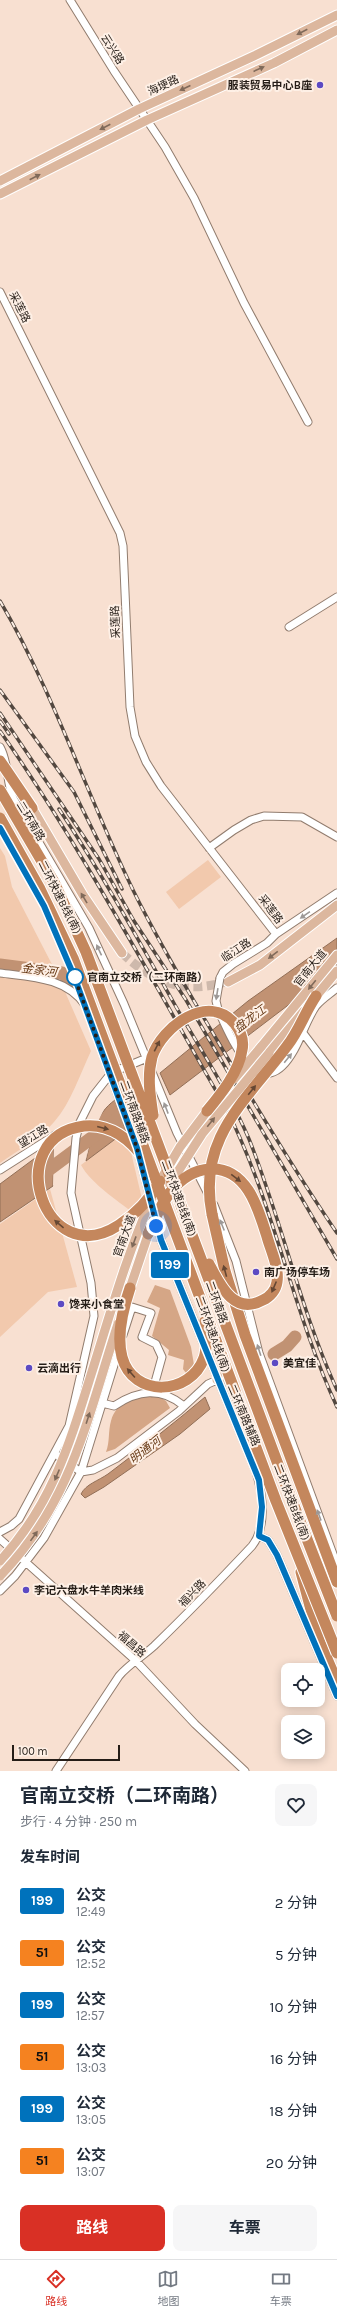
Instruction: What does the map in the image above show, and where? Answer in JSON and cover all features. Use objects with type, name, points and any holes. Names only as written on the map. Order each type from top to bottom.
[{"type":"highway","points":[[0,762],[32,808]]},
{"type":"highway","name":"二环快速B线(南)","points":[[0,790],[44,864],[76,928],[282,1475],[337,1616]]},
{"type":"highway","name":"二环快速A线(南)","points":[[0,818],[40,889],[65,940],[292,1544],[337,1653]]},
{"type":"highway","points":[[316,996],[288,1046],[226,1124],[212,1159],[208,1187],[210,1205],[224,1264],[245,1335],[337,1582]]},
{"type":"highway","points":[[160,1191],[158,1186],[156,1181],[154,1176],[149,1167],[133,1146],[120,1134],[102,1127],[79,1127],[62,1133],[42,1154],[36,1172],[38,1193],[48,1213],[63,1228],[76,1234],[90,1235],[108,1231],[133,1214],[151,1196],[155,1190],[157,1186],[159,1182],[162,1177],[166,1169],[154,1123],[149,1083],[150,1065],[158,1043],[168,1031],[186,1017],[205,1012],[221,1014],[229,1019],[238,1029],[242,1041],[237,1065],[207,1111]]},
{"type":"highway","points":[[148,1234],[166,1199],[182,1180],[192,1174],[208,1169],[229,1173],[241,1181],[251,1194],[265,1232],[277,1276],[276,1285],[269,1296],[251,1305],[238,1304],[230,1298],[209,1263],[181,1205]]},
{"type":"highway","points":[[130,1288],[122,1322],[120,1342],[122,1358],[129,1371],[140,1381],[152,1387],[166,1388],[179,1384],[190,1377],[199,1368],[204,1356],[206,1343],[204,1319],[192,1277]]},
{"type":"highway","points":[[262,1382],[264,1366]]},
{"type":"highway","points":[[267,1395],[279,1405]]},
{"type":"highway","points":[[292,1544],[318,1635],[337,1682]]},
{"type":"main road","name":"海埂路","points":[[0,181],[139,109],[256,55],[337,14]]},
{"type":"main road","points":[[0,194],[147,120],[274,63],[337,30]]},
{"type":"main road","name":"二环南路","points":[[0,794],[42,865],[69,917],[92,973],[296,1518],[337,1621]]},
{"type":"main road","points":[[32,808],[83,896],[122,953]]},
{"type":"main road","name":"二环南路","points":[[0,814],[33,870],[59,922],[83,976],[114,1072],[297,1550],[337,1648]]},
{"type":"main road","points":[[224,980],[260,965],[337,905]]},
{"type":"main road","name":"官南大道","points":[[0,1561],[32,1521],[58,1472],[136,1236],[166,1169],[207,1111],[337,955]]},
{"type":"main road","name":"官南大道","points":[[0,1576],[38,1531],[63,1487],[79,1446],[148,1234],[167,1190],[196,1143],[337,971]]},
{"type":"main road","points":[[217,1380],[223,1354]]},
{"type":"street","name":"云兴路","points":[[70,0],[139,109],[165,147],[194,198],[244,303],[308,422]]},
{"type":"street","name":"采莲路","points":[[0,292],[120,533],[124,546],[127,671],[135,736],[146,762],[160,786],[276,934]]},
{"type":"street","points":[[289,627],[337,597]]},
{"type":"street","points":[[0,747],[7,763],[7,782],[13,798],[86,921],[124,1004],[177,1133],[215,1207],[229,1242],[240,1276],[254,1334],[264,1366],[337,1565]]},
{"type":"street","points":[[210,848],[234,830],[251,820],[264,816],[302,817],[337,837]]},
{"type":"street","name":"二环南路辅路","points":[[0,828],[47,912],[114,1072],[139,1155],[161,1240],[259,1480],[262,1507],[259,1536]]},
{"type":"street","name":"临江路","points":[[337,893],[276,934],[267,943],[223,972],[224,980],[216,1006],[238,1049],[254,1070],[260,1073],[273,1072],[281,1067],[293,1052],[316,1007],[337,988]]},
{"type":"street","points":[[0,973],[54,981],[80,998],[85,1005]]},
{"type":"street","points":[[303,1032],[337,1078]]},
{"type":"street","points":[[0,1532],[11,1526],[19,1519],[56,1454],[69,1426],[94,1316],[91,1284],[71,1194],[72,1167],[79,1127],[93,1096],[114,1072],[147,1058]]},
{"type":"street","name":"望江路","points":[[0,1170],[42,1142],[79,1127]]},
{"type":"street","points":[[0,1591],[26,1564],[60,1512],[81,1472],[132,1307],[151,1314],[142,1337],[153,1342],[161,1350],[162,1357],[152,1393]]},
{"type":"street","points":[[56,1454],[81,1472],[93,1470],[117,1458],[184,1406],[208,1384],[217,1380]]},
{"type":"street","points":[[102,1403],[114,1406],[134,1394],[152,1393],[160,1394],[184,1406]]},
{"type":"street","points":[[259,1536],[268,1540],[277,1555],[337,1696]]},
{"type":"street","name":"福兴路","points":[[56,1771],[119,1676],[192,1609],[252,1546],[259,1536]]},
{"type":"street","name":"福昌路","points":[[0,1539],[26,1564],[136,1661],[195,1724],[245,1771]]},
{"type":"shaded area","points":[[0,848],[5,856],[12,887],[59,978],[91,1051],[70,1097],[54,1122],[36,1139],[0,1163]]},
{"type":"shaded area","points":[[208,860],[221,877],[179,909],[166,892]]},
{"type":"shaded area","points":[[126,1131],[146,1216],[139,1217],[107,1193],[92,1179],[81,1165]]},
{"type":"shaded area","points":[[50,1189],[77,1287],[48,1292],[0,1337],[0,1224]]},
{"type":"shaded area","points":[[155,1285],[170,1290],[191,1347],[194,1365],[186,1373],[183,1369],[184,1360],[168,1355],[169,1350],[152,1336],[160,1308],[147,1302]]},
{"type":"shaded area","points":[[157,1395],[166,1401],[170,1408],[115,1449],[106,1452],[111,1421],[118,1408],[129,1400]]},
{"type":"water","points":[[337,938],[337,968],[170,1095],[160,1073],[248,1001]]},
{"type":"water","points":[[115,1100],[126,1131],[86,1161],[92,1135],[98,1119],[108,1106]]},
{"type":"water","points":[[54,1144],[53,1186],[0,1222],[0,1184]]},
{"type":"water","points":[[205,1397],[210,1409],[180,1434],[104,1487],[85,1498],[81,1494],[89,1485],[108,1474]]},
{"type":"pier","points":[[105,1107],[93,1132],[85,1163],[91,1131],[97,1115]]},
{"type":"pier","points":[[54,1144],[56,1144],[55,1185],[53,1186]]},
{"type":"waterway","name":"金家河","points":[[0,965],[62,973],[74,983]]},
{"type":"waterway","name":"盘龙江","points":[[39,1177],[121,1116]]},
{"type":"waterway","name":"明通河","points":[[274,1354],[287,1346],[295,1337]]},
{"type":"tunnel","points":[[122,953],[146,972],[158,979],[170,983],[196,987],[226,982]]},
{"type":"railway","points":[[0,601],[54,708],[117,856],[153,930],[260,1113],[337,1233]]},
{"type":"railway","points":[[0,690],[74,792],[122,889]]},
{"type":"railway","points":[[0,713],[99,859],[134,921],[186,1000],[337,1259]]},
{"type":"railway","points":[[0,721],[9,734]]},
{"type":"railway","points":[[0,731],[31,776],[89,870],[226,1108],[243,1144],[257,1181],[307,1333],[337,1407]]},
{"type":"railway","points":[[59,809],[119,906],[241,1122],[261,1170],[312,1328],[337,1390]]},
{"type":"bus line","name":"199","points":[[0,828],[44,906],[62,944],[137,1148],[153,1215],[167,1257],[259,1480],[262,1507],[259,1536],[268,1540],[277,1555],[337,1696]]},
{"type":"place","name":"服装贸易中心B座","points":[[320,85]]},
{"type":"place","name":"官南立交桥（二环南路）","points":[[75,977]]},
{"type":"place","name":"南广场停车场","points":[[256,1272]]},
{"type":"place","name":"馋来小食堂","points":[[61,1304]]},
{"type":"place","name":"美宜佳","points":[[275,1363]]},
{"type":"place","name":"云滴出行","points":[[29,1368]]},
{"type":"place","name":"李记六盘水牛羊肉米线","points":[[26,1590]]},
{"type":"route","points":[[75,977],[74,976],[137,1148],[156,1226]]}]
